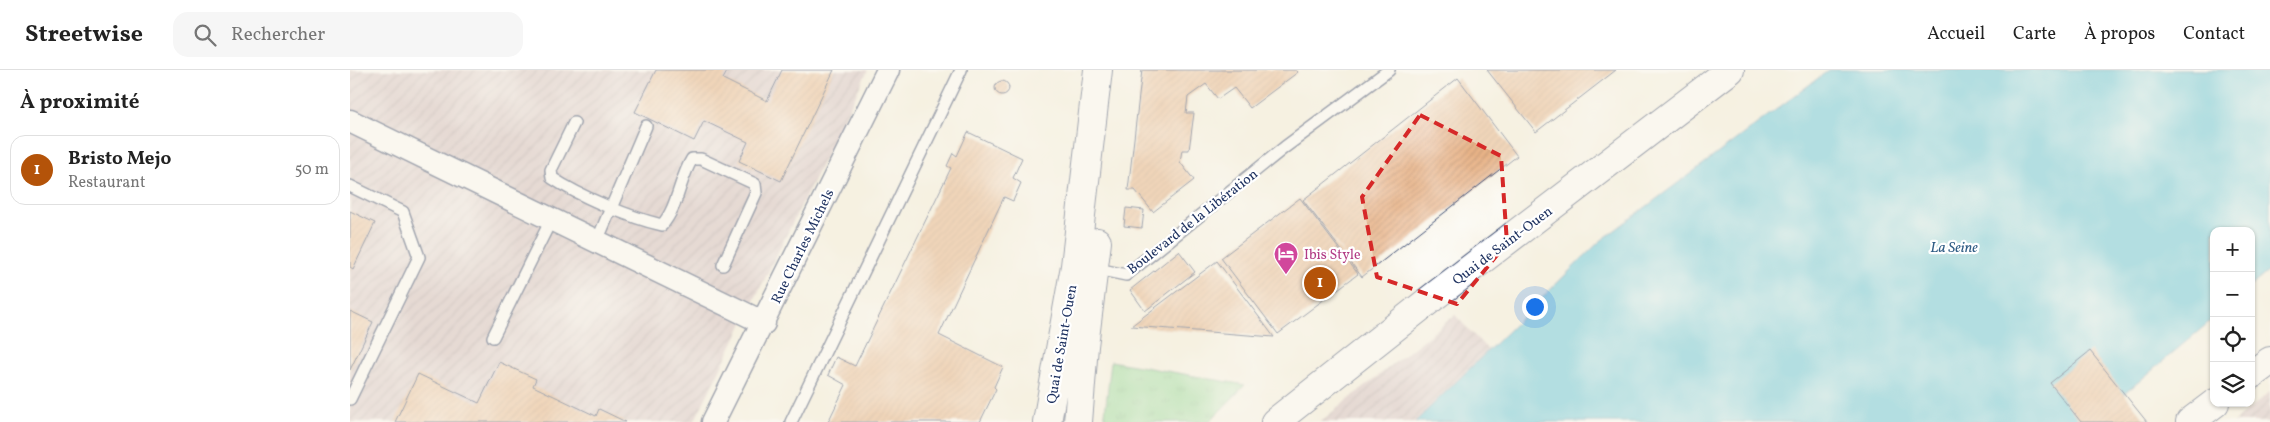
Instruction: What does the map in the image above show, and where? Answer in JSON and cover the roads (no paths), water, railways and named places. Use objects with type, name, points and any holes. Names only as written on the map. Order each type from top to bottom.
[{"type":"main road","points":[[1080,418],[1084,346],[1084,267],[1098,70]]},
{"type":"main road","points":[[1084,267],[1117,70]]},
{"type":"main road","name":"Quai de Saint-Ouen","points":[[1275,422],[1440,292],[1730,70]]},
{"type":"main road","name":"Quai de Saint-Ouen","points":[[1046,422],[1084,267]]},
{"type":"main road","points":[[2255,372],[2270,361]]},
{"type":"main road","points":[[2190,422],[2210,407]]},
{"type":"street","name":"Rue Charles Michels","points":[[713,422],[764,323],[888,70]]},
{"type":"street","points":[[350,121],[764,323]]},
{"type":"lane","points":[[791,422],[961,70]]},
{"type":"lane","name":"Boulevard de la Libération","points":[[1084,267],[1126,275],[1285,147],[1389,70]]},
{"type":"lane","points":[[574,123],[551,170],[552,178],[611,207],[662,225],[669,217],[686,169],[692,160],[701,159],[755,184],[756,193],[723,265]]},
{"type":"lane","points":[[597,241],[646,126]]},
{"type":"lane","points":[[350,186],[403,212],[419,257],[350,399]]},
{"type":"lane","points":[[494,337],[552,220]]},
{"type":"water","name":"La Seine","points":[[1829,70],[2270,70],[2270,270],[2255,283],[2255,227],[2210,227],[2210,321],[2091,422],[1415,422],[1599,242]]},
{"type":"place","name":"Ibis Style","points":[[1286,275]]},
{"type":"place","name":"Bristo Mejo","points":[[1320,283]]}]
